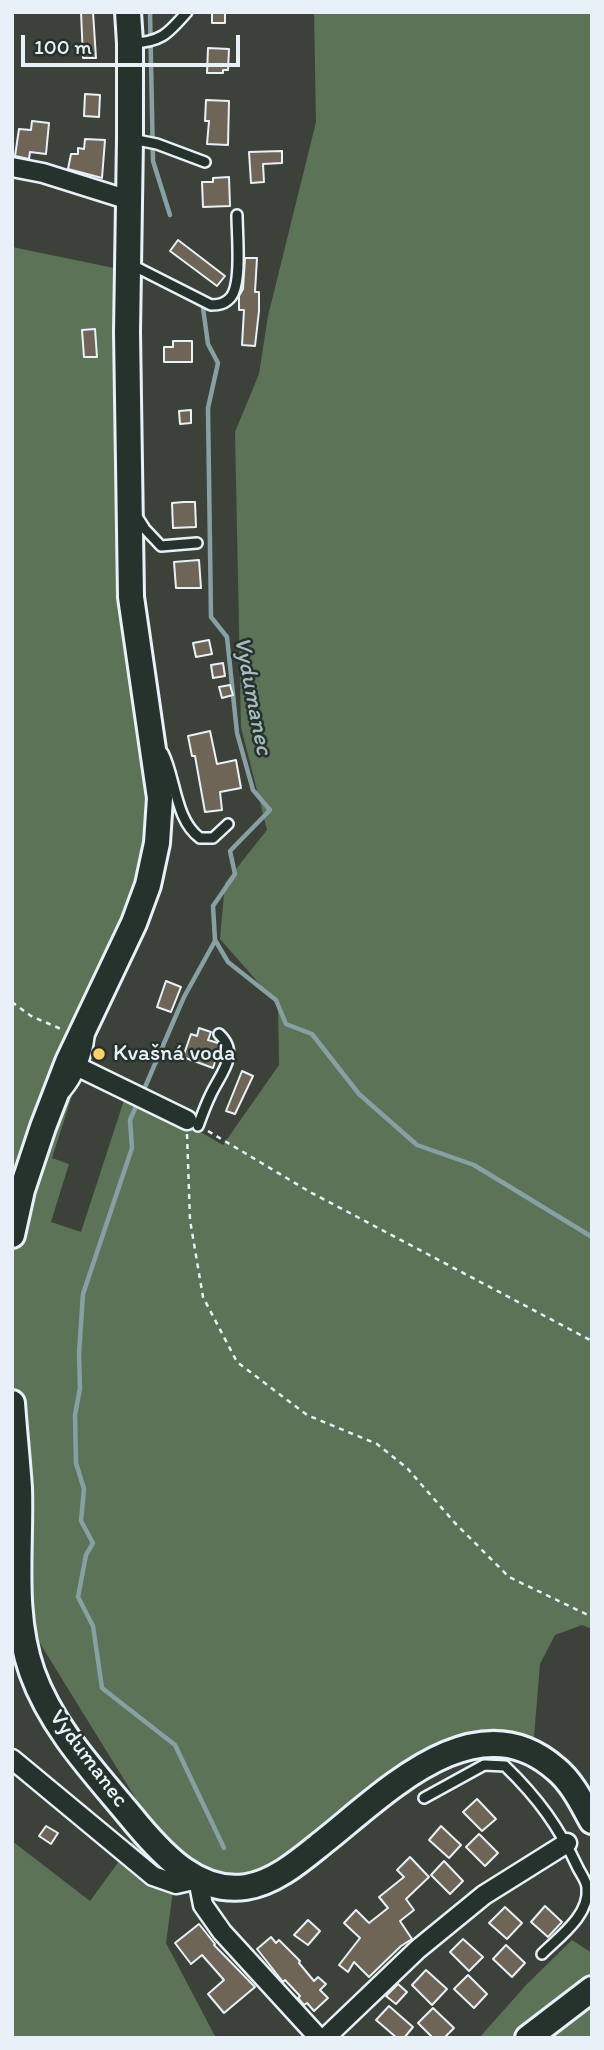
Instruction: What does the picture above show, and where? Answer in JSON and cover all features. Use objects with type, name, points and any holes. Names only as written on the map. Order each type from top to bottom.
[{"type":"main road","points":[[12,1235],[22,1190],[50,1110],[74,1064],[80,1037],[134,923],[148,885],[157,843],[160,798],[131,597],[127,262],[129,200],[137,140],[138,43],[128,12]]},
{"type":"main road","name":"Vydumanec","points":[[12,1403],[19,1488],[19,1588],[23,1633],[32,1672],[71,1744],[155,1846],[174,1864],[198,1880],[222,1887],[245,1887],[266,1881],[292,1867],[393,1787],[438,1757],[474,1744],[508,1744],[533,1753],[557,1769],[592,1821]]},
{"type":"main road","points":[[528,2038],[592,1989]]},
{"type":"street","points":[[12,167],[43,173],[129,200]]},
{"type":"street","points":[[74,1064],[192,1123]]},
{"type":"street","name":"Vydumanec","points":[[12,1759],[153,1876],[176,1884],[198,1880]]},
{"type":"street","points":[[325,2038],[418,1949],[484,1895],[567,1843]]},
{"type":"street","points":[[198,1880],[204,1905],[222,1932],[319,2038]]},
{"type":"lane","points":[[138,43],[160,39],[172,30],[187,12]]},
{"type":"lane","points":[[137,140],[157,144],[205,162]]},
{"type":"lane","points":[[127,262],[211,305],[222,304],[232,297],[237,284],[237,215]]},
{"type":"lane","points":[[130,505],[145,530],[161,546],[197,543]]},
{"type":"lane","points":[[150,729],[166,759],[186,822],[192,832],[200,838],[213,838],[228,824]]},
{"type":"lane","points":[[74,1064],[88,1051],[92,1012]]},
{"type":"lane","points":[[192,1123],[230,1056],[229,1047],[219,1034]]},
{"type":"lane","points":[[424,1798],[484,1765],[505,1766],[533,1793],[567,1843],[587,1888],[583,1907],[573,1924],[542,1954]]},
{"type":"path","points":[[12,1002],[31,1016],[80,1037]]},
{"type":"path","points":[[592,1341],[310,1192],[222,1138],[192,1123],[190,1220],[203,1297],[237,1362],[307,1415],[377,1444],[407,1468],[455,1523],[509,1577],[592,1617]]},
{"type":"green space","points":[[314,12],[592,12],[592,1629],[582,1625],[555,1635],[540,1664],[533,1749],[447,1752],[298,1862],[225,1884],[177,1861],[166,1943],[216,2038],[12,2038],[12,1841],[90,1901],[149,1820],[12,1598],[12,247],[119,269],[158,839],[74,1059],[223,1145],[279,1065],[278,1005],[220,939],[225,883],[267,830],[241,727],[235,432],[259,374],[268,316],[316,122]],"holes":[[[79,1074],[127,1091],[81,1232],[51,1222],[69,1164],[52,1158]]]},
{"type":"green space","points":[[572,1940],[592,1953],[592,2038],[479,2038],[527,1984]]},
{"type":"building","points":[[81,12],[93,12],[96,58],[83,58]]},
{"type":"building","points":[[212,12],[225,12],[225,23],[212,23]]},
{"type":"building","points":[[208,48],[229,49],[228,70],[223,70],[223,73],[207,73]]},
{"type":"building","points":[[85,94],[100,95],[99,117],[84,116]]},
{"type":"building","points":[[206,100],[229,101],[228,145],[207,144],[209,121],[205,121]]},
{"type":"building","points":[[32,121],[49,123],[46,154],[30,152],[29,159],[15,156],[19,129],[31,130]]},
{"type":"building","points":[[85,139],[105,140],[102,178],[68,169],[71,154],[78,154],[78,148],[84,149]]},
{"type":"building","points":[[282,151],[282,163],[263,164],[264,182],[251,183],[249,152]]},
{"type":"building","points":[[229,177],[230,206],[203,207],[202,182]]},
{"type":"building","points":[[178,240],[225,276],[217,286],[170,251]]},
{"type":"building","points":[[245,258],[257,258],[255,292],[259,292],[259,311],[255,346],[242,345],[244,310],[239,310],[239,296],[243,289]]},
{"type":"building","points":[[95,329],[97,357],[84,357],[82,330]]},
{"type":"building","points":[[173,341],[192,341],[192,362],[164,362],[164,347],[173,347]]},
{"type":"building","points":[[191,410],[191,423],[180,424],[179,411]]},
{"type":"building","points":[[195,502],[196,527],[173,528],[172,503]]},
{"type":"building","points":[[199,560],[201,588],[176,588],[174,562]]},
{"type":"building","points":[[209,640],[212,654],[196,657],[193,643]]},
{"type":"building","points":[[223,663],[225,676],[213,678],[211,665]]},
{"type":"building","points":[[230,685],[233,695],[222,698],[219,687]]},
{"type":"building","points":[[210,731],[217,764],[236,760],[241,788],[220,792],[222,810],[205,812],[195,756],[192,756],[188,736]]},
{"type":"building","points":[[166,981],[181,987],[171,1012],[157,1007]]},
{"type":"building","points":[[199,1028],[211,1032],[208,1040],[218,1043],[220,1047],[213,1068],[183,1057],[191,1034],[197,1036]]},
{"type":"building","points":[[242,1071],[253,1076],[235,1114],[226,1111]]},
{"type":"building","points":[[477,1799],[496,1819],[482,1831],[463,1812]]},
{"type":"building","points":[[46,1826],[58,1833],[51,1844],[39,1836]]},
{"type":"building","points":[[441,1826],[461,1845],[449,1858],[429,1840]]},
{"type":"building","points":[[479,1834],[498,1853],[485,1866],[466,1847]]},
{"type":"building","points":[[410,1857],[429,1877],[406,1899],[414,1910],[400,1921],[412,1939],[369,1977],[354,1962],[348,1972],[339,1965],[360,1938],[344,1923],[356,1910],[369,1923],[388,1908],[379,1897],[404,1877],[397,1870]]},
{"type":"building","points":[[444,1861],[463,1881],[450,1894],[431,1875]]},
{"type":"building","points":[[545,1906],[562,1922],[548,1937],[531,1922]]},
{"type":"building","points":[[505,1907],[522,1923],[507,1939],[489,1923]]},
{"type":"building","points":[[308,1920],[320,1931],[308,1945],[294,1935]]},
{"type":"building","points":[[199,1924],[214,1945],[255,1987],[224,2013],[208,1994],[224,1980],[202,1955],[191,1964],[175,1943]]},
{"type":"building","points":[[271,1937],[276,1943],[279,1940],[300,1961],[314,1981],[318,1977],[326,1984],[320,1990],[328,1998],[314,2011],[307,2003],[304,2005],[298,1998],[300,1996],[285,1980],[283,1982],[257,1949]]},
{"type":"building","points":[[463,1939],[483,1957],[469,1971],[450,1952]]},
{"type":"building","points":[[506,1945],[525,1963],[512,1977],[493,1959]]},
{"type":"building","points":[[426,1970],[447,1989],[432,2005],[412,1985]]},
{"type":"building","points":[[468,1975],[487,1994],[474,2008],[454,1989]]},
{"type":"building","points":[[398,1984],[407,1992],[396,2004],[386,1996]]},
{"type":"building","points":[[389,2006],[413,2027],[404,2038],[397,2038],[376,2020]]},
{"type":"building","points":[[433,2008],[454,2028],[444,2038],[433,2038],[418,2023]]},
{"type":"waterway","name":"Vydumanec","points":[[150,12],[153,161],[170,215]]},
{"type":"waterway","name":"Vydumanec","points":[[203,308],[208,344],[218,363],[208,408],[211,617],[227,637],[237,733],[253,790],[270,810],[230,851],[235,874],[213,906],[215,940],[228,962],[276,1000],[286,1024],[312,1034],[359,1094],[417,1145],[474,1165],[592,1237]]},
{"type":"waterway","points":[[142,1094],[184,997],[215,941]]},
{"type":"waterway","points":[[138,1102],[130,1120],[132,1148],[83,1294],[80,1388],[75,1415],[76,1463],[84,1489],[81,1521],[93,1543],[86,1555],[78,1597],[93,1626],[102,1688],[175,1745],[224,1848]]},
{"type":"place","name":"Kvašná voda","points":[[99,1054]]}]
